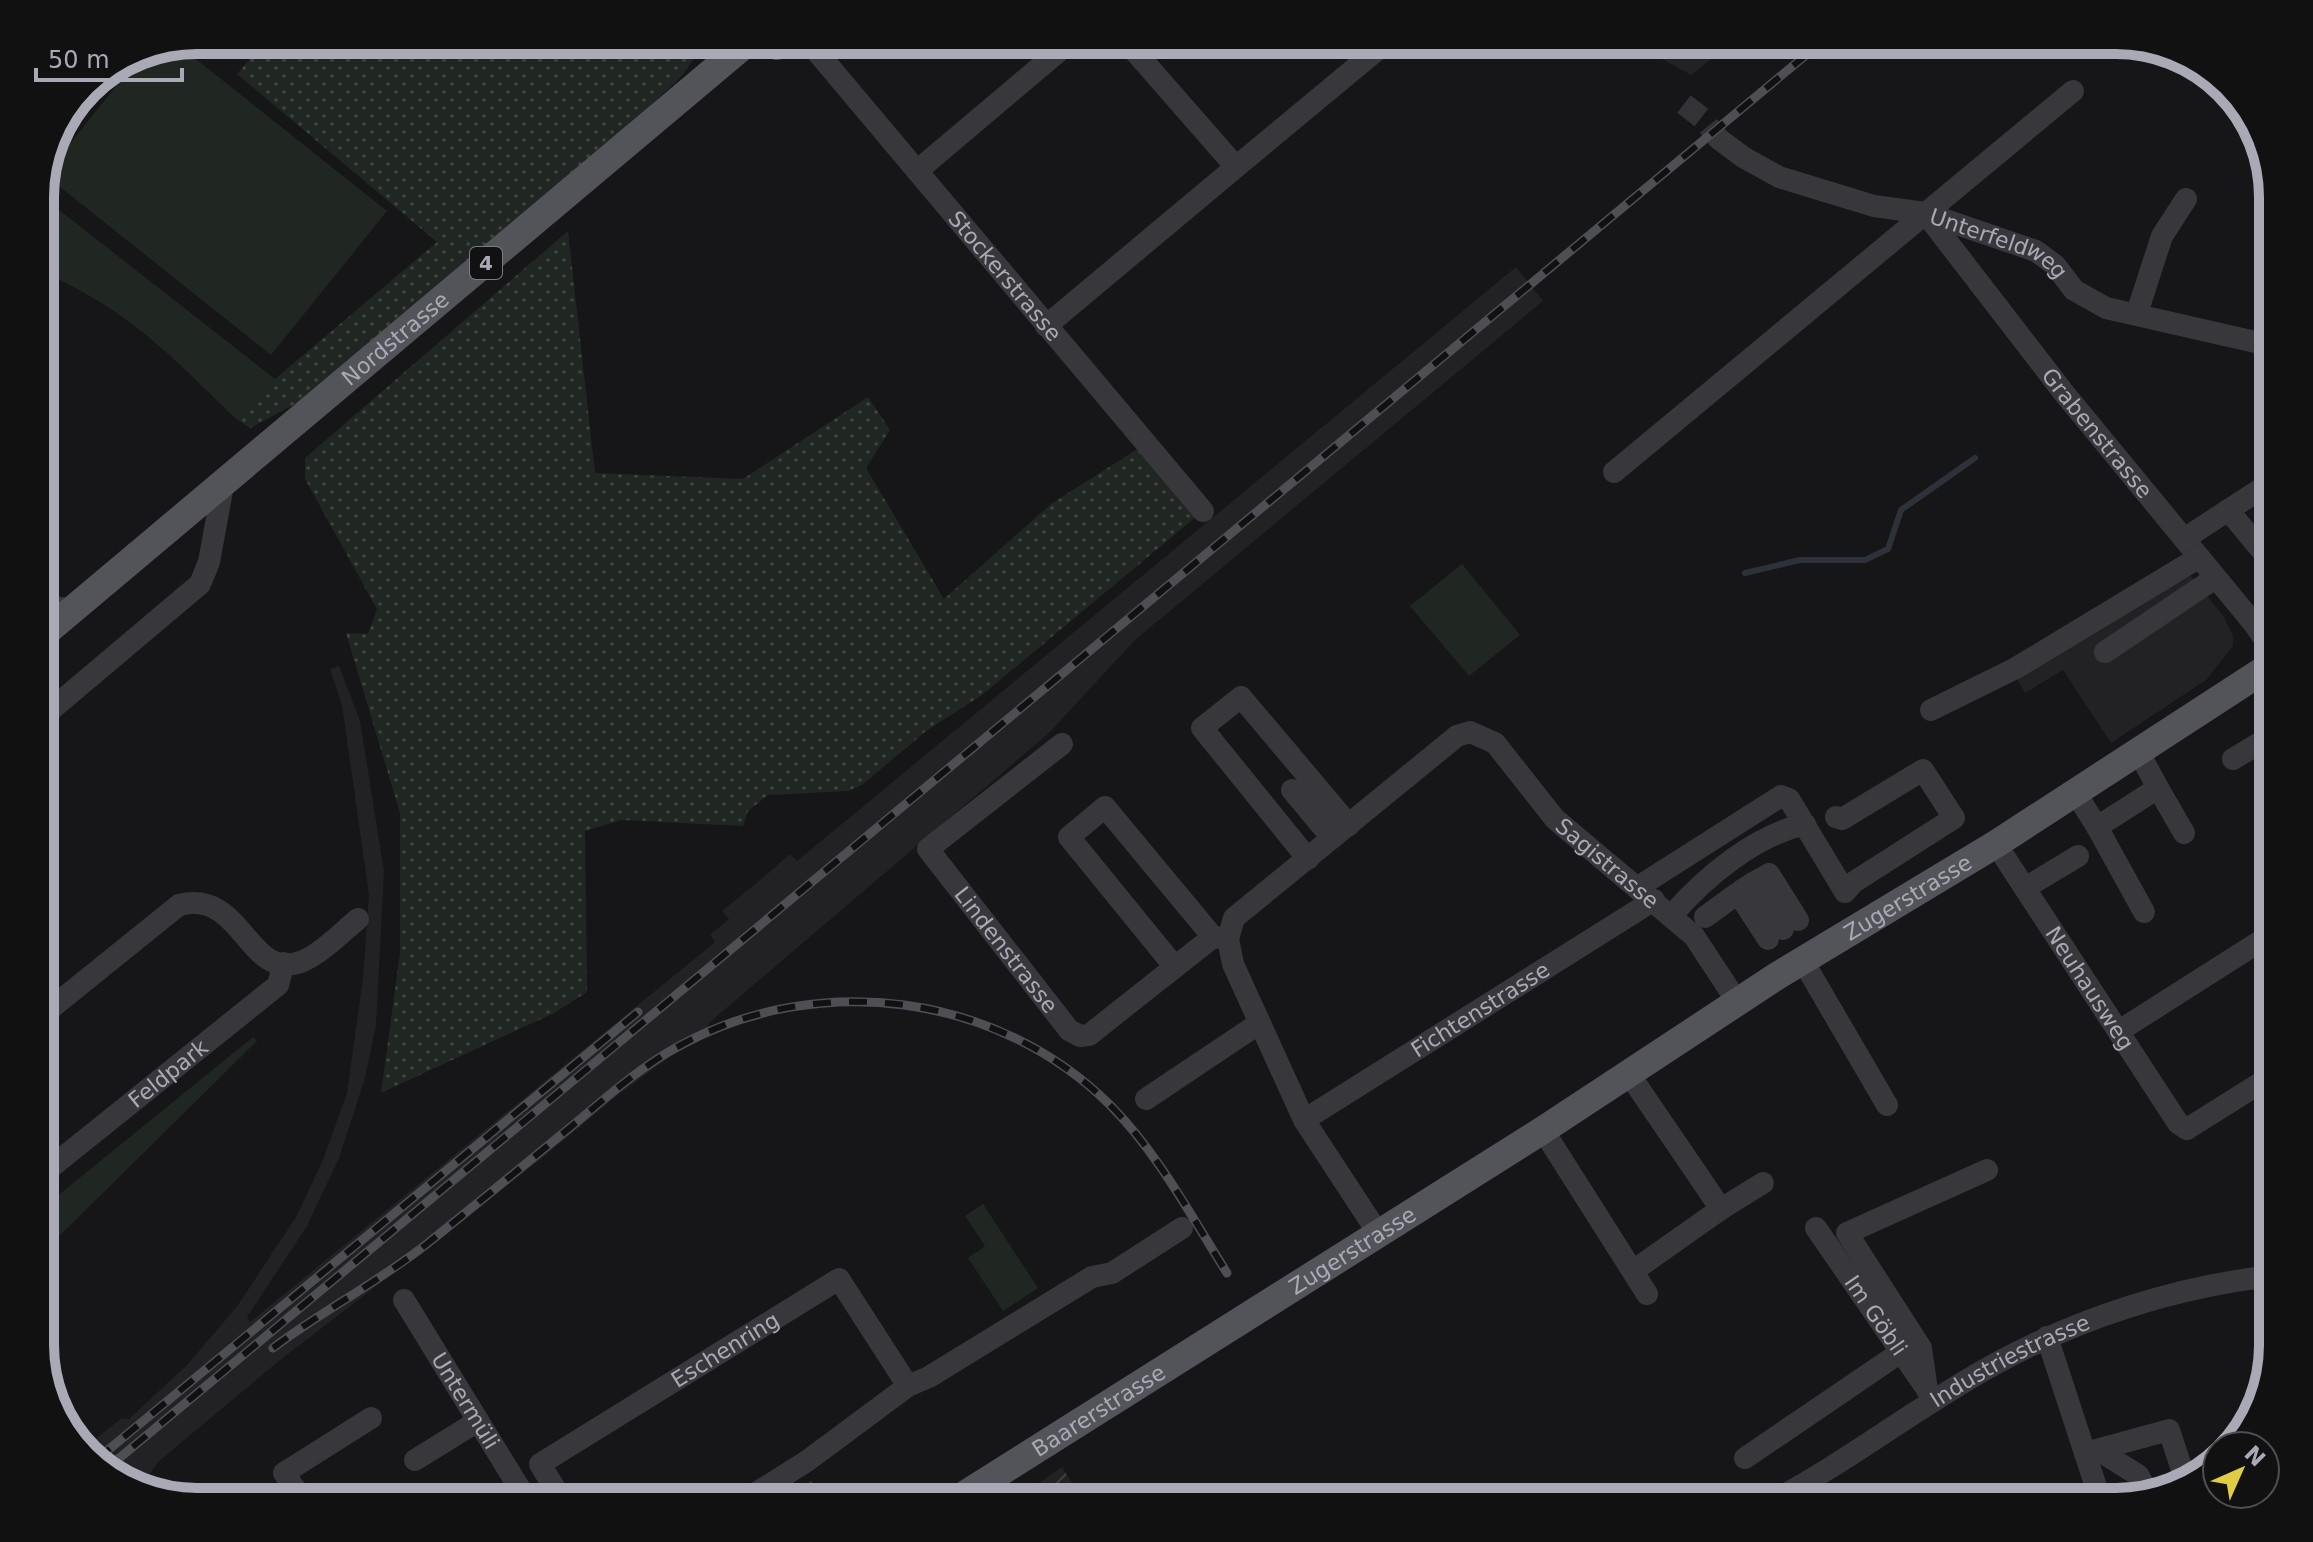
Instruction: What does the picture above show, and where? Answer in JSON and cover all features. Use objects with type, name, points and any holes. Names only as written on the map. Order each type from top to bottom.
[{"type":"main road","name":"Nordstrasse","points":[[54,626],[733,54]]},
{"type":"main road","name":"Zugerstrasse","points":[[1242,1320],[1803,961],[1996,844],[2259,673]]},
{"type":"main road","name":"Baarerstrasse","points":[[975,1488],[1242,1320]]},
{"type":"street","name":"Stockerstrasse","points":[[816,54],[1203,511]]},
{"type":"street","points":[[917,171],[1055,54]]},
{"type":"street","points":[[1137,54],[1236,167]]},
{"type":"street","points":[[1046,326],[1372,54]]},
{"type":"street","points":[[1614,472],[2073,91]]},
{"type":"street","name":"Unterfeldweg","points":[[1719,139],[1779,177],[1874,206],[1925,213],[2036,251],[2055,265],[2074,290],[2106,308],[2259,343]]},
{"type":"street","points":[[2137,313],[2162,236],[2186,199]]},
{"type":"street","name":"Grabenstrasse","points":[[1925,213],[2064,393],[2259,634]]},
{"type":"street","points":[[54,707],[200,584],[209,562],[223,485]]},
{"type":"street","points":[[2184,539],[2259,490]]},
{"type":"street","points":[[2228,510],[2259,547]]},
{"type":"street","points":[[1931,710],[2016,668],[2198,558]]},
{"type":"street","points":[[2105,652],[2215,578]]},
{"type":"street","points":[[54,607],[73,610]]},
{"type":"street","points":[[1308,859],[1202,728],[1241,697],[1340,832]]},
{"type":"street","name":"Lindenstrasse","points":[[1062,744],[928,849],[1069,1030],[1080,1036],[1089,1035],[1174,966],[1220,938],[1234,918],[1457,736],[1470,732]]},
{"type":"street","name":"Sagistrasse","points":[[1470,732],[1495,743],[1555,819],[1694,936],[1738,1003]]},
{"type":"street","points":[[2233,759],[2259,743]]},
{"type":"street","points":[[2138,751],[2184,833]]},
{"type":"street","points":[[1671,916],[1701,881],[1784,829],[1805,824],[1845,892],[1854,882],[1954,818],[1923,770],[1842,819],[1836,817]]},
{"type":"street","points":[[2097,827],[2158,788]]},
{"type":"street","points":[[1292,790],[1340,832]]},
{"type":"street","points":[[2075,792],[2144,912]]},
{"type":"street","name":"Fichtenstrasse","points":[[1304,1120],[1646,893],[1781,796],[1789,799],[1805,824]]},
{"type":"street","points":[[1174,966],[1069,837],[1105,807],[1220,938],[1304,1120],[1378,1233]]},
{"type":"street","name":"Neuhausweg","points":[[1996,844],[2178,1123],[2187,1129],[2259,1084]]},
{"type":"street","points":[[2025,888],[2078,856]]},
{"type":"street","points":[[1705,917],[1746,888],[1769,874],[1783,930],[1746,888]]},
{"type":"street","points":[[54,1006],[179,905],[194,901],[211,903],[257,950],[284,963],[303,961],[358,919]]},
{"type":"street","points":[[2119,1031],[2259,942]]},
{"type":"street","points":[[1803,961],[1887,1105]]},
{"type":"street","name":"Feldpark","points":[[54,1165],[278,985],[284,963]]},
{"type":"street","points":[[1146,1099],[1258,1024]]},
{"type":"street","points":[[1629,1074],[1721,1209]]},
{"type":"street","points":[[1543,1130],[1647,1294]]},
{"type":"street","points":[[1931,1396],[1921,1348],[1847,1233],[1987,1170]]},
{"type":"street","points":[[1633,1271],[1763,1183]]},
{"type":"street","points":[[775,1488],[797,1479],[908,1386],[929,1377],[1092,1277],[1112,1273],[1182,1228]]},
{"type":"street","name":"Im Göbli","points":[[1816,1228],[1931,1396]]},
{"type":"street","name":"Industriestrasse","points":[[1793,1488],[1931,1396],[2047,1337],[2173,1294],[2259,1278]]},
{"type":"street","name":"Eschenring","points":[[555,1488],[540,1464],[839,1279],[908,1386]]},
{"type":"street","name":"Untermüli","points":[[404,1300],[519,1488]]},
{"type":"street","points":[[2047,1337],[2092,1451],[2099,1488]]},
{"type":"street","points":[[1745,1458],[1901,1352]]},
{"type":"street","points":[[294,1488],[284,1473],[371,1418]]},
{"type":"street","points":[[415,1460],[478,1421]]},
{"type":"street","points":[[2092,1451],[2169,1430],[2182,1471]]},
{"type":"street","points":[[2092,1451],[2138,1475],[2144,1485]]},
{"type":"shaded area","points":[[190,54],[387,211],[271,355],[55,183],[61,155],[127,73],[151,62]]},
{"type":"shaded area","points":[[254,54],[697,54],[681,77],[616,137],[299,402],[250,428],[235,418],[275,379],[437,242],[237,74]]},
{"type":"shaded area","points":[[1653,54],[1717,54],[1691,75]]},
{"type":"shaded area","points":[[54,206],[275,379],[235,418],[146,335],[54,278]]},
{"type":"shaded area","points":[[568,231],[595,473],[743,479],[868,397],[890,430],[866,468],[944,599],[1051,504],[1139,448],[1203,511],[982,695],[926,731],[862,785],[848,791],[768,795],[748,811],[743,826],[621,820],[585,831],[587,992],[554,1013],[381,1093],[400,953],[400,813],[346,633],[368,634],[377,609],[305,479],[305,458]]},
{"type":"shaded area","points":[[1516,267],[1543,301],[1135,640],[1048,734],[709,1023],[707,1037],[671,1056],[618,1095],[541,1159],[279,1361],[158,1462],[147,1478],[118,1464],[92,1441],[122,1418],[129,1419],[188,1364],[238,1305],[296,1217],[323,1160],[347,1093],[363,978],[369,895],[342,705],[330,669],[339,666],[360,721],[384,871],[376,1025],[365,1078],[339,1158],[307,1226],[247,1317],[250,1322],[715,942],[710,935],[729,919],[722,911],[790,854],[797,861]]},
{"type":"shaded area","points":[[1462,564],[1520,635],[1469,676],[1410,606]]},
{"type":"shaded area","points":[[2189,573],[2224,617],[2233,636],[2233,646],[2206,680],[2111,743],[2063,670],[2025,693],[2017,679]]},
{"type":"shaded area","points":[[253,1037],[257,1041],[54,1241],[54,1199]]},
{"type":"shaded area","points":[[983,1204],[1038,1288],[1003,1311],[968,1258],[985,1246],[965,1216]]},
{"type":"shaded area","points":[[1062,1467],[1075,1488],[1033,1488]]},
{"type":"waterway","points":[[1745,573],[1800,560],[1865,560],[1888,549],[1901,510],[1975,458]]},
{"type":"tunnel","points":[[1684,104],[1702,118],[1719,139]]},
{"type":"railway","points":[[115,1462],[1807,54]]},
{"type":"railway","points":[[273,1348],[409,1257],[639,1071],[665,1054],[733,1022],[789,1007],[847,1002],[904,1005],[961,1017],[1015,1038],[1065,1067],[1110,1105],[1143,1143],[1227,1273]]},
{"type":"railway","points":[[104,1453],[638,1012]]}]
